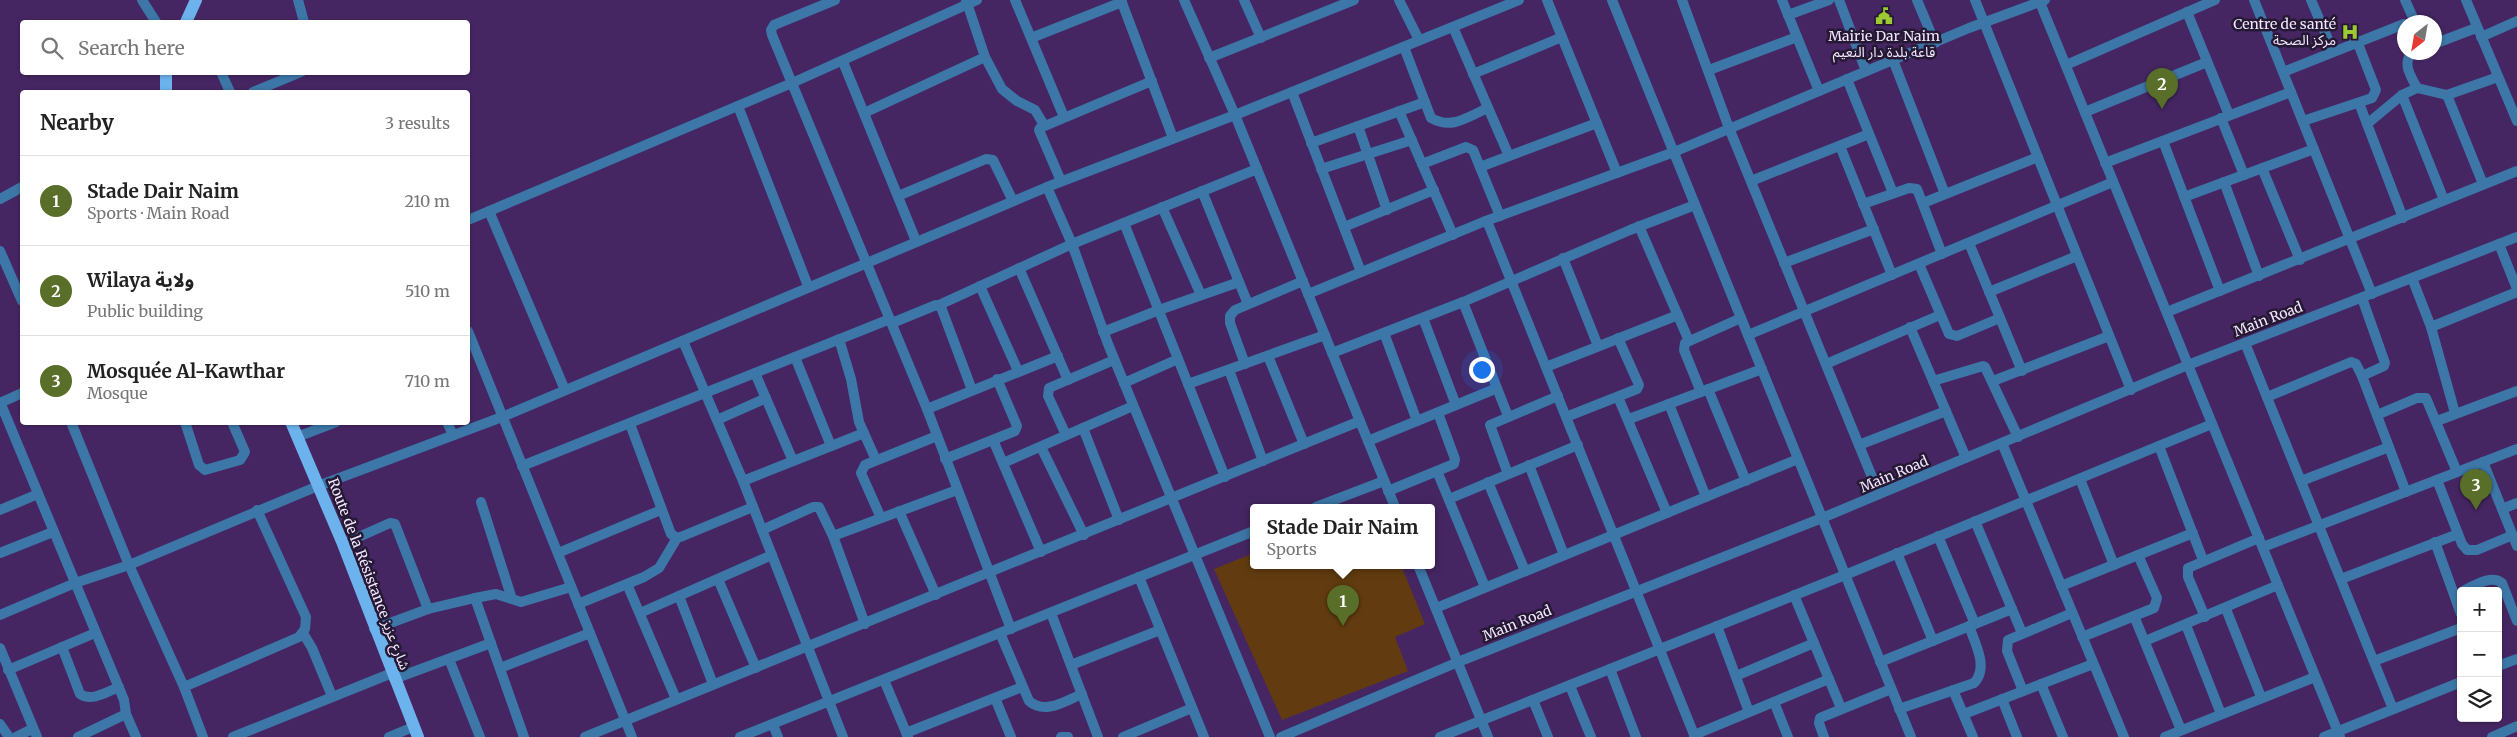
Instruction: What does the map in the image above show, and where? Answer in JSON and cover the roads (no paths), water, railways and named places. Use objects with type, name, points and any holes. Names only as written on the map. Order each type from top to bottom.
[{"type":"main road","points":[[187,20],[196,0]]},
{"type":"main road","points":[[166,75],[166,90]]},
{"type":"main road","name":"Route de la Résistance شارع عزيز","points":[[292,425],[343,544],[374,630],[416,732]]},
{"type":"street","points":[[142,0],[155,20]]},
{"type":"street","points":[[298,0],[303,20]]},
{"type":"street","points":[[834,0],[809,5],[774,25],[771,30],[865,263],[927,409],[1011,629]]},
{"type":"street","points":[[1015,0],[1064,117]]},
{"type":"street","points":[[1184,0],[1257,169],[1394,504]]},
{"type":"street","points":[[1244,0],[1261,38]]},
{"type":"street","points":[[1209,58],[1261,38],[1340,2],[1354,0]]},
{"type":"street","points":[[1399,0],[1419,40]]},
{"type":"street","points":[[0,614],[75,583],[129,565],[318,486],[502,417],[1013,200],[1234,115],[1519,0]]},
{"type":"street","points":[[1547,0],[1617,173]]},
{"type":"street","points":[[1612,0],[1911,737]]},
{"type":"street","points":[[1682,0],[1729,128],[1879,494]]},
{"type":"street","points":[[1782,0],[1818,91]]},
{"type":"street","points":[[1788,15],[1830,0]]},
{"type":"street","points":[[1839,0],[1866,71]]},
{"type":"street","points":[[1917,0],[1935,43]]},
{"type":"street","points":[[1975,0],[2130,390]]},
{"type":"street","points":[[2066,65],[2215,0]]},
{"type":"street","points":[[2254,0],[2372,294]]},
{"type":"street","points":[[2311,0],[2333,51]]},
{"type":"street","points":[[2405,0],[2408,15]]},
{"type":"street","points":[[2466,0],[2517,121]]},
{"type":"street","points":[[470,219],[842,62],[970,1],[985,57],[1002,89],[1017,101],[1035,110],[1044,125]]},
{"type":"street","points":[[1032,38],[1122,1],[1173,138]]},
{"type":"street","points":[[1308,294],[1487,221],[1674,152],[1866,71],[2042,1],[2113,182],[2339,734]]},
{"type":"street","points":[[2187,12],[2207,62],[2244,175]]},
{"type":"street","points":[[2442,42],[2517,21]]},
{"type":"street","points":[[1452,27],[1509,156]]},
{"type":"street","points":[[2283,72],[2397,27]]},
{"type":"street","points":[[1473,74],[1562,37]]},
{"type":"street","points":[[1709,70],[1797,37]]},
{"type":"street","points":[[2303,122],[2372,98],[2376,90],[2357,41]]},
{"type":"street","points":[[1404,46],[1431,118],[1442,124],[1449,124],[1488,108]]},
{"type":"street","points":[[864,113],[985,57]]},
{"type":"street","points":[[1893,60],[1944,194]]},
{"type":"street","points":[[2407,60],[2407,65],[2417,88]]},
{"type":"street","points":[[842,62],[916,241]]},
{"type":"street","points":[[2085,112],[2207,62]]},
{"type":"street","points":[[222,75],[229,90]]},
{"type":"street","points":[[258,90],[295,75]]},
{"type":"street","points":[[2367,124],[2402,95],[2417,88],[2447,95],[2498,77]]},
{"type":"street","points":[[1847,79],[1893,193]]},
{"type":"street","points":[[1061,181],[1039,130],[1044,125],[1152,81]]},
{"type":"street","points":[[1292,92],[1361,272]]},
{"type":"street","points":[[2106,163],[2291,92]]},
{"type":"street","points":[[2402,95],[2444,200]]},
{"type":"street","points":[[2447,95],[2483,184]]},
{"type":"street","points":[[1311,143],[1425,102]]},
{"type":"street","points":[[2359,103],[2403,218]]},
{"type":"street","points":[[738,106],[808,286]]},
{"type":"street","points":[[1399,111],[1453,235]]},
{"type":"street","points":[[1480,167],[1597,123]]},
{"type":"street","points":[[1358,126],[1387,210]]},
{"type":"street","points":[[1751,181],[1869,134]]},
{"type":"street","points":[[1321,170],[1412,140]]},
{"type":"street","points":[[2162,141],[2220,291]]},
{"type":"street","points":[[1840,146],[1892,275]]},
{"type":"street","points":[[1422,164],[1466,147],[1473,150],[1500,216]]},
{"type":"street","points":[[2184,198],[2314,149]]},
{"type":"street","points":[[1923,203],[2038,157]]},
{"type":"street","points":[[898,196],[986,159],[993,160],[1013,200]]},
{"type":"street","points":[[2262,168],[2300,260]]},
{"type":"street","points":[[522,466],[839,339],[939,305],[1072,244],[1257,169]]},
{"type":"street","points":[[2167,312],[2350,240],[2517,171]]},
{"type":"street","points":[[1748,335],[2113,182]]},
{"type":"street","points":[[2224,182],[2259,276]]},
{"type":"street","points":[[1047,187],[1072,244],[1114,360],[1270,737]]},
{"type":"street","points":[[1863,204],[1913,187],[1923,203],[1942,254]]},
{"type":"street","points":[[0,199],[20,188]]},
{"type":"street","points":[[1344,227],[1434,190]]},
{"type":"street","points":[[1202,191],[1248,304]]},
{"type":"street","points":[[1332,354],[1463,302],[1639,226],[1695,205]]},
{"type":"street","points":[[1162,207],[1201,295]]},
{"type":"street","points":[[489,211],[565,390]]},
{"type":"street","points":[[1487,221],[1695,736],[1829,679]]},
{"type":"street","points":[[1124,223],[1225,477]]},
{"type":"street","points":[[1639,226],[1690,341]]},
{"type":"street","points":[[1784,263],[1874,229]]},
{"type":"street","name":"Main Road","points":[[1281,737],[1458,662],[1822,518],[2188,366],[2517,237]]},
{"type":"street","points":[[1969,243],[2022,371]]},
{"type":"street","points":[[2431,327],[2517,290],[2499,244]]},
{"type":"street","points":[[0,250],[20,296]]},
{"type":"street","points":[[1989,292],[2077,256]]},
{"type":"street","points":[[1563,258],[1598,346]]},
{"type":"street","points":[[1919,264],[1948,334],[1952,336],[2000,318]]},
{"type":"street","points":[[1019,268],[1068,380]]},
{"type":"street","points":[[2412,278],[2431,327],[2455,414]]},
{"type":"street","points":[[1245,364],[1230,316],[1235,310],[1303,281]]},
{"type":"street","points":[[1103,332],[1239,282]]},
{"type":"street","points":[[980,286],[1018,371]]},
{"type":"street","points":[[2362,298],[2385,363],[2384,366],[2362,376]]},
{"type":"street","points":[[1463,302],[1495,389],[1508,416]]},
{"type":"street","points":[[939,305],[943,308],[972,390]]},
{"type":"street","points":[[1546,367],[1678,314]]},
{"type":"street","points":[[1826,364],[1940,315]]},
{"type":"street","points":[[1423,318],[1456,405]]},
{"type":"street","points":[[1741,318],[1690,341],[1685,344],[1684,350],[1746,481]]},
{"type":"street","points":[[1910,327],[1966,458]]},
{"type":"street","points":[[1384,334],[1417,421]]},
{"type":"street","points":[[1188,384],[1325,335]]},
{"type":"street","points":[[470,336],[632,737]]},
{"type":"street","points":[[1993,381],[2109,336]]},
{"type":"street","points":[[1566,417],[1637,389],[1639,385],[1618,338]]},
{"type":"street","points":[[839,339],[851,379],[859,422],[876,460]]},
{"type":"street","points":[[683,341],[743,481],[843,737]]},
{"type":"street","points":[[2245,343],[2393,709]]},
{"type":"street","points":[[927,409],[997,379],[1058,356]]},
{"type":"street","points":[[1268,356],[1304,444]]},
{"type":"street","points":[[795,357],[831,446]]},
{"type":"street","points":[[1124,383],[1178,359]]},
{"type":"street","points":[[1066,436],[1047,392],[1049,388],[1114,360]]},
{"type":"street","points":[[2267,397],[2351,362],[2356,364],[2406,492]]},
{"type":"street","points":[[1933,381],[1983,366],[1988,370],[2018,437]]},
{"type":"street","points":[[1229,370],[1263,461]]},
{"type":"street","points":[[1629,419],[1762,370]]},
{"type":"street","points":[[755,373],[793,461]]},
{"type":"street","points":[[945,459],[1010,434],[1017,426],[997,379]]},
{"type":"street","points":[[1368,441],[1495,389]]},
{"type":"street","points":[[2437,420],[2517,391]]},
{"type":"street","points":[[20,395],[0,402],[124,700],[126,714],[136,737]]},
{"type":"street","points":[[1508,474],[1490,425],[1558,396]]},
{"type":"street","points":[[1618,397],[1667,512]]},
{"type":"street","points":[[2377,415],[2420,397],[2430,401],[2457,472]]},
{"type":"street","points":[[717,420],[766,398]]},
{"type":"street","points":[[1669,404],[1706,497]]},
{"type":"street","points":[[1003,463],[1133,406]]},
{"type":"street","points":[[1858,444],[1946,411]]},
{"type":"street","points":[[1388,491],[1455,462],[1438,413]]},
{"type":"street","points":[[586,737],[1360,421]]},
{"type":"street","points":[[630,424],[671,534],[677,538]]},
{"type":"street","points":[[1440,737],[1794,596],[2212,424]]},
{"type":"street","points":[[72,425],[129,565],[184,687],[203,737]]},
{"type":"street","points":[[186,425],[199,465],[205,470],[240,460],[245,452],[233,425]]},
{"type":"street","points":[[297,437],[328,425]]},
{"type":"street","points":[[448,425],[453,435]]},
{"type":"street","points":[[1083,428],[1119,520]]},
{"type":"street","points":[[743,481],[864,433]]},
{"type":"street","points":[[881,518],[861,473],[865,465],[937,436]]},
{"type":"street","points":[[993,440],[1041,552]]},
{"type":"street","points":[[2002,443],[2124,737]]},
{"type":"street","points":[[1449,499],[1578,445]]},
{"type":"street","points":[[1041,446],[1084,535]]},
{"type":"street","points":[[2159,446],[2203,560]]},
{"type":"street","points":[[2301,482],[2389,447]]},
{"type":"street","points":[[2206,617],[2188,572],[2191,565],[2320,525],[2517,449]]},
{"type":"street","points":[[1436,608],[1798,460]]},
{"type":"street","points":[[2483,462],[2517,546]]},
{"type":"street","points":[[1529,465],[1564,555]]},
{"type":"street","points":[[1437,471],[1486,587]]},
{"type":"street","points":[[2080,479],[2114,565]]},
{"type":"street","points":[[1324,504],[1384,480]]},
{"type":"street","points":[[2437,480],[2462,544],[2472,552],[2513,536]]},
{"type":"street","points":[[1488,482],[1525,571]]},
{"type":"street","points":[[833,536],[957,490]]},
{"type":"street","points":[[0,510],[38,494]]},
{"type":"street","points":[[481,502],[512,599]]},
{"type":"street","points":[[2502,509],[2517,503]]},
{"type":"street","points":[[578,604],[627,584],[659,568],[677,538],[753,507]]},
{"type":"street","points":[[762,530],[813,507],[818,507],[833,536],[865,624]]},
{"type":"street","points":[[184,687],[302,634],[306,625],[306,617],[258,510]]},
{"type":"street","points":[[558,553],[662,510]]},
{"type":"street","points":[[899,511],[936,595]]},
{"type":"street","points":[[1975,521],[2022,634]]},
{"type":"street","points":[[343,544],[390,523],[395,524],[428,609]]},
{"type":"street","points":[[0,553],[53,532]]},
{"type":"street","points":[[740,737],[774,725],[1250,533]]},
{"type":"street","points":[[2061,586],[2193,533]]},
{"type":"street","points":[[2341,579],[2458,534]]},
{"type":"street","points":[[1899,709],[1974,683],[1981,673],[1982,666],[1972,625],[1938,536]]},
{"type":"street","points":[[2435,542],[2457,588]]},
{"type":"street","points":[[1897,553],[1933,641]]},
{"type":"street","points":[[640,613],[772,555]]},
{"type":"street","points":[[2082,637],[2154,608],[2157,604],[2157,598],[2138,555]]},
{"type":"street","points":[[1420,569],[1488,737]]},
{"type":"street","points":[[1139,577],[1204,737]]},
{"type":"street","points":[[718,579],[756,668]]},
{"type":"street","points":[[2472,587],[2492,579],[2499,580],[2514,600],[2517,621]]},
{"type":"street","points":[[627,584],[676,699]]},
{"type":"street","points":[[2145,641],[2226,609],[2278,585]]},
{"type":"street","points":[[374,630],[428,609],[475,598],[496,594],[526,601],[571,587]]},
{"type":"street","points":[[679,596],[714,684]]},
{"type":"street","points":[[1794,596],[1841,708]]},
{"type":"street","points":[[475,598],[524,737]]},
{"type":"street","points":[[1880,662],[2012,609]]},
{"type":"street","points":[[2226,609],[2261,697]]},
{"type":"street","points":[[1051,613],[1098,737]]},
{"type":"street","points":[[2022,691],[2006,646],[2008,640],[2072,613]]},
{"type":"street","points":[[2134,616],[2181,730]]},
{"type":"street","points":[[2186,625],[2221,714]]},
{"type":"street","points":[[1717,626],[1749,712]]},
{"type":"street","points":[[1071,665],[1160,630]]},
{"type":"street","points":[[2374,661],[2457,630]]},
{"type":"street","points":[[500,668],[590,632]]},
{"type":"street","points":[[8,670],[95,633]]},
{"type":"street","points":[[302,634],[312,648],[332,696]]},
{"type":"street","points":[[1000,634],[1029,701],[1040,708],[1082,694]]},
{"type":"street","points":[[233,737],[332,696],[449,659],[491,643]]},
{"type":"street","points":[[1736,676],[1814,643]]},
{"type":"street","points":[[0,648],[35,733],[16,737]]},
{"type":"street","points":[[62,648],[80,694],[84,697],[90,698],[119,688]]},
{"type":"street","points":[[449,659],[480,737]]},
{"type":"street","points":[[2502,665],[2517,659]]},
{"type":"street","points":[[1964,714],[2093,664]]},
{"type":"street","points":[[1610,669],[1636,737]]},
{"type":"street","points":[[2165,737],[2315,677]]},
{"type":"street","points":[[884,680],[907,735],[1022,687]]},
{"type":"street","points":[[2042,684],[2063,737]]},
{"type":"street","points":[[2324,737],[2339,734],[2393,709],[2457,684]]},
{"type":"street","points":[[1570,686],[1591,737]]},
{"type":"street","points":[[1824,737],[1819,723],[1820,718],[1891,689]]},
{"type":"street","points":[[1954,690],[1973,737]]},
{"type":"street","points":[[995,698],[1011,737]]},
{"type":"street","points":[[2002,699],[2017,737]]},
{"type":"street","points":[[1533,700],[1548,737]]},
{"type":"street","points":[[1774,702],[1788,737]]},
{"type":"street","points":[[1123,737],[1192,708]]},
{"type":"street","points":[[78,737],[126,714]]},
{"type":"street","points":[[0,724],[9,737]]},
{"type":"street","points":[[774,725],[778,737]]},
{"type":"street","points":[[2492,737],[2517,726]]},
{"type":"street","points":[[389,737],[416,732]]},
{"type":"street","points":[[1061,737],[1068,737]]},
{"type":"place","name":"Mairie Dar Naim قاعة بلدة دار النعيم","points":[[1884,16]]},
{"type":"place","name":"Centre de santé مركز الصحة","points":[[2350,32]]},
{"type":"place","name":"Wilaya ولاية","points":[[2162,109]]},
{"type":"place","name":"Mosquée Al-Kawthar","points":[[2476,510]]},
{"type":"place","name":"Stade Dair Naim","points":[[1343,626]]}]
